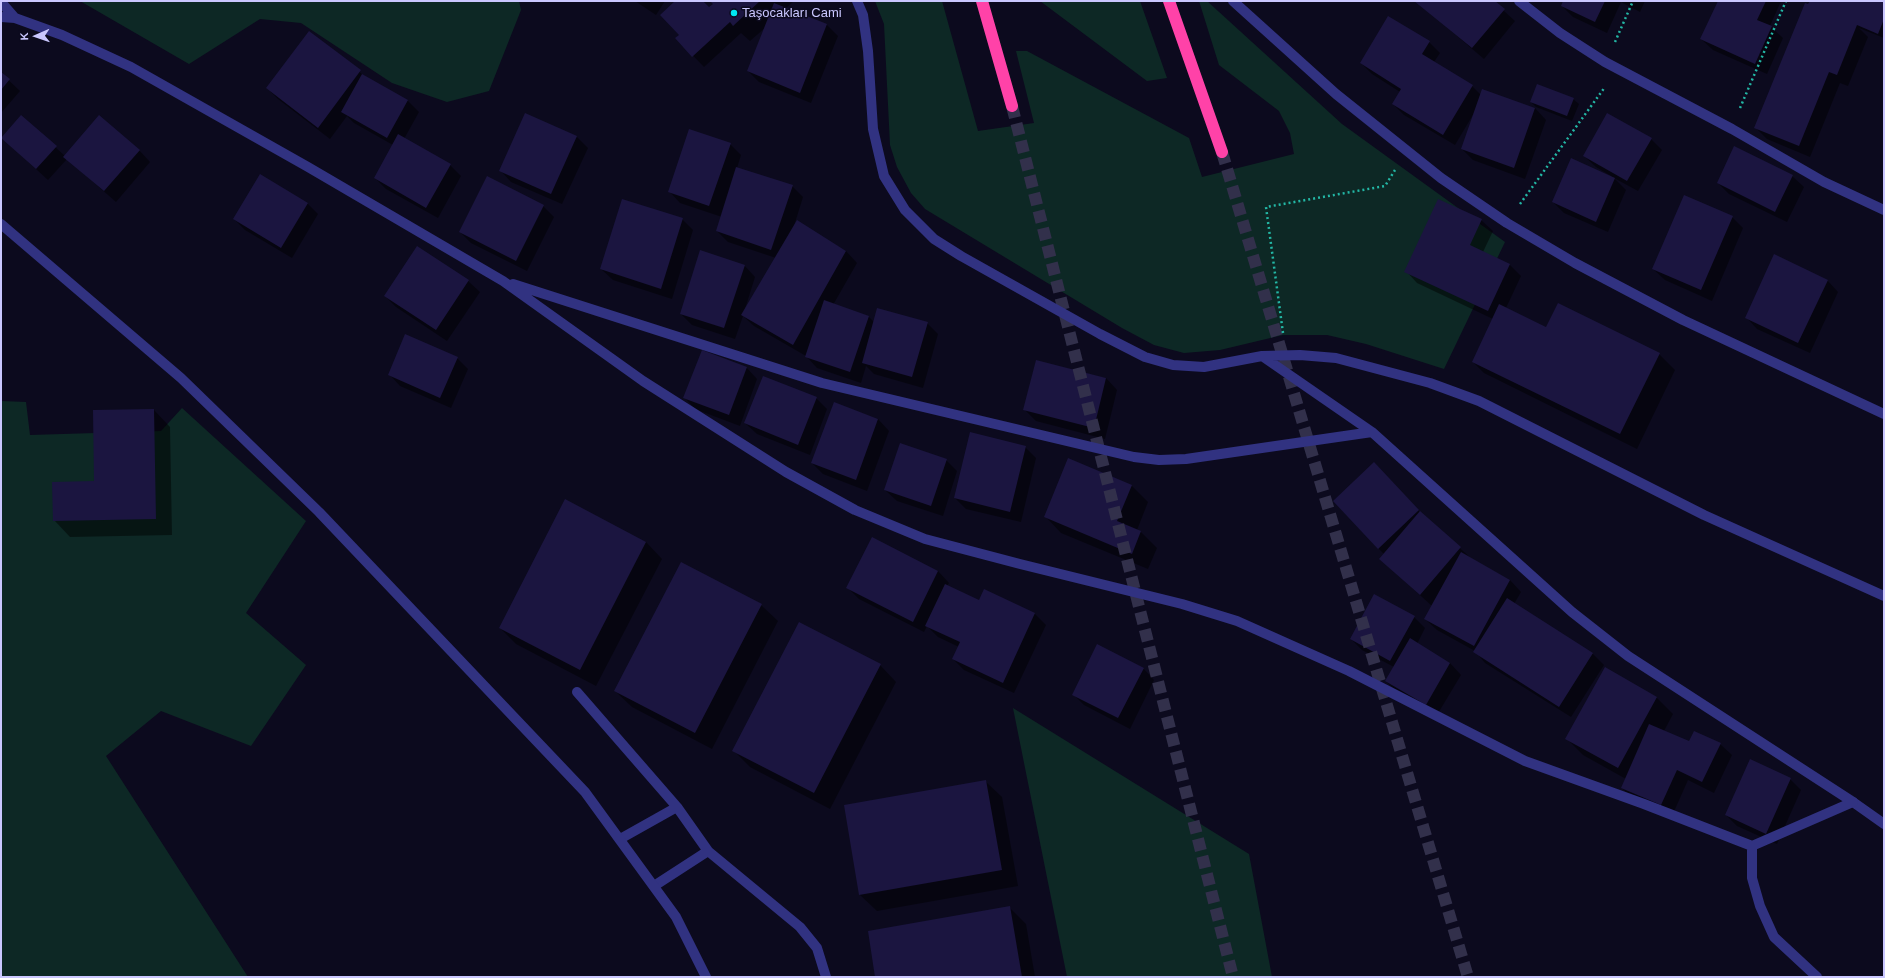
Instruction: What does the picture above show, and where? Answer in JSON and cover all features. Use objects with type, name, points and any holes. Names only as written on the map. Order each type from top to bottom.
[{"type":"highway","points":[[982,1],[1012,106]]},
{"type":"highway","points":[[1170,1],[1222,152]]},
{"type":"street","points":[[857,1],[863,14],[868,51],[873,129],[884,176],[905,210],[934,239],[1100,334],[1145,357],[1173,365],[1204,367],[1262,356],[1288,355],[1336,358],[1430,383],[1479,401],[1704,515],[1884,596]]},
{"type":"street","points":[[1233,1],[1336,94],[1441,178],[1507,223],[1575,263],[1683,320],[1884,414]]},
{"type":"street","points":[[1519,1],[1560,33],[1605,62],[1732,129],[1824,182],[1884,210]]},
{"type":"street","points":[[1,2],[15,18]]},
{"type":"street","points":[[1,17],[15,18],[62,35],[131,66],[503,281],[643,381],[786,472],[855,510],[925,539],[1182,604],[1237,621],[1349,671],[1525,761],[1644,804],[1752,846],[1853,802]]},
{"type":"street","points":[[1,224],[181,378],[319,512],[585,792],[676,917],[706,977]]},
{"type":"street","points":[[503,281],[822,383],[1134,457],[1159,460],[1186,459],[1372,432]]},
{"type":"street","points":[[1262,356],[1372,432],[1572,612],[1628,656],[1853,802],[1884,824]]},
{"type":"street","points":[[577,692],[677,807],[708,851],[800,927],[817,948],[826,977]]},
{"type":"street","points":[[620,839],[677,807]]},
{"type":"street","points":[[1752,846],[1752,878],[1760,906],[1774,937],[1817,977]]},
{"type":"street","points":[[654,886],[708,851]]},
{"type":"path","points":[[1605,62],[1633,1]]},
{"type":"path","points":[[1732,129],[1786,1]]},
{"type":"path","points":[[1507,223],[1618,69]]},
{"type":"path","points":[[1288,355],[1283,335],[1266,207],[1385,186],[1407,151]]},
{"type":"green space","points":[[80,1],[519,1],[521,10],[489,91],[447,102],[392,83],[301,23],[260,19],[189,64]]},
{"type":"green space","points":[[875,1],[942,1],[978,131],[1034,123],[1016,51],[1027,51],[1189,138],[1202,177],[1294,154],[1290,133],[1279,111],[1219,65],[1199,1],[1207,1],[1342,124],[1505,242],[1444,369],[1366,344],[1327,335],[1283,335],[1220,350],[1184,353],[1154,345],[1122,328],[925,209],[911,193],[897,167],[890,145],[884,24]]},
{"type":"green space","points":[[1040,1],[1140,1],[1167,78],[1147,81]]},
{"type":"green space","points":[[1,401],[26,402],[30,435],[161,431],[182,408],[306,521],[246,613],[306,665],[251,746],[161,711],[106,756],[248,977],[1,977]]},
{"type":"green space","points":[[1013,708],[1249,854],[1272,977],[1067,977]]},
{"type":"building","points":[[675,1],[703,1],[709,7],[713,4],[710,1],[760,1],[733,26],[730,22],[692,57],[675,38],[679,35],[660,15]]},
{"type":"building","points":[[1414,1],[1495,1],[1505,9],[1472,48]]},
{"type":"building","points":[[1563,1],[1605,1],[1595,22],[1561,6]]},
{"type":"building","points":[[1718,1],[1766,1],[1757,20],[1772,26],[1755,64],[1700,39]]},
{"type":"building","points":[[1810,1],[1884,1],[1884,19],[1878,34],[1857,25],[1837,75],[1829,72],[1799,146],[1754,128],[1805,3],[1808,4]]},
{"type":"building","points":[[774,3],[827,24],[800,93],[747,71]]},
{"type":"building","points":[[1388,16],[1430,41],[1422,54],[1473,85],[1443,135],[1392,104],[1401,89],[1360,63]]},
{"type":"building","points":[[309,31],[361,70],[318,128],[266,88]]},
{"type":"building","points":[[1,72],[10,79],[1,90]]},
{"type":"building","points":[[362,74],[408,100],[387,138],[341,112]]},
{"type":"building","points":[[1537,84],[1574,98],[1567,116],[1530,102]]},
{"type":"building","points":[[1482,89],[1535,108],[1514,168],[1461,149]]},
{"type":"building","points":[[525,113],[577,136],[551,194],[499,171]]},
{"type":"building","points":[[1607,113],[1652,138],[1627,181],[1583,156]]},
{"type":"building","points":[[21,115],[57,146],[36,169],[1,138]]},
{"type":"building","points":[[99,115],[140,150],[104,191],[63,157]]},
{"type":"building","points":[[689,129],[731,143],[709,206],[668,192]]},
{"type":"building","points":[[398,134],[451,164],[426,208],[374,178]]},
{"type":"building","points":[[1734,146],[1793,175],[1775,212],[1717,183]]},
{"type":"building","points":[[1571,158],[1615,178],[1596,222],[1552,202]]},
{"type":"building","points":[[736,167],[793,185],[771,250],[716,231]]},
{"type":"building","points":[[260,174],[308,203],[281,248],[233,219]]},
{"type":"building","points":[[487,176],[544,205],[516,261],[459,232]]},
{"type":"building","points":[[1684,195],[1733,216],[1701,290],[1652,269]]},
{"type":"building","points":[[622,199],[683,218],[661,289],[600,269]]},
{"type":"building","points":[[1438,199],[1482,219],[1470,245],[1510,264],[1488,311],[1404,272]]},
{"type":"building","points":[[797,220],[846,251],[793,345],[741,315]]},
{"type":"building","points":[[417,246],[469,280],[436,330],[384,296]]},
{"type":"building","points":[[700,250],[745,265],[724,328],[680,314]]},
{"type":"building","points":[[1774,254],[1828,280],[1798,343],[1745,318]]},
{"type":"building","points":[[824,300],[869,316],[850,372],[805,357]]},
{"type":"building","points":[[1558,303],[1660,353],[1620,434],[1472,362],[1499,304],[1546,327]]},
{"type":"building","points":[[877,308],[928,322],[912,377],[862,363]]},
{"type":"building","points":[[405,334],[458,357],[440,398],[388,375]]},
{"type":"building","points":[[702,350],[747,367],[729,415],[683,398]]},
{"type":"building","points":[[1036,360],[1106,378],[1094,428],[1023,410]]},
{"type":"building","points":[[763,376],[817,397],[798,445],[744,423]]},
{"type":"building","points":[[834,402],[878,419],[856,480],[811,463]]},
{"type":"building","points":[[154,409],[156,519],[53,521],[52,482],[94,481],[93,410]]},
{"type":"building","points":[[970,432],[1026,446],[1010,512],[954,498]]},
{"type":"building","points":[[900,443],[947,459],[931,506],[884,490]]},
{"type":"building","points":[[1068,458],[1132,485],[1117,521],[1141,531],[1132,554],[1044,517]]},
{"type":"building","points":[[1374,462],[1419,510],[1378,549],[1333,501]]},
{"type":"building","points":[[565,499],[646,542],[580,670],[499,628]]},
{"type":"building","points":[[1420,511],[1461,547],[1420,595],[1379,559]]},
{"type":"building","points":[[872,537],[938,571],[913,622],[846,588]]},
{"type":"building","points":[[1461,552],[1510,580],[1474,646],[1424,619]]},
{"type":"building","points":[[681,562],[762,604],[695,733],[614,691]]},
{"type":"building","points":[[945,584],[979,600],[984,589],[1035,613],[1003,683],[952,659],[960,642],[925,626]]},
{"type":"building","points":[[1374,594],[1415,616],[1390,661],[1350,639]]},
{"type":"building","points":[[1507,598],[1593,653],[1559,707],[1473,652]]},
{"type":"building","points":[[799,622],[881,664],[814,793],[732,751]]},
{"type":"building","points":[[1410,638],[1450,663],[1426,705],[1385,681]]},
{"type":"building","points":[[1097,644],[1144,668],[1118,718],[1072,695]]},
{"type":"building","points":[[1605,667],[1657,697],[1618,768],[1565,739]]},
{"type":"building","points":[[1649,724],[1689,741],[1694,731],[1721,743],[1702,782],[1677,770],[1661,805],[1621,788]]},
{"type":"building","points":[[1750,759],[1791,778],[1766,834],[1725,815]]},
{"type":"building","points":[[986,780],[1002,870],[859,895],[844,805]]},
{"type":"building","points":[[1010,906],[1022,977],[875,977],[868,931]]},
{"type":"tunnel","points":[[1012,106],[1233,977]]},
{"type":"tunnel","points":[[1222,152],[1468,977]]},
{"type":"place","name":"Taşocakları Cami","points":[[734,13]]}]
